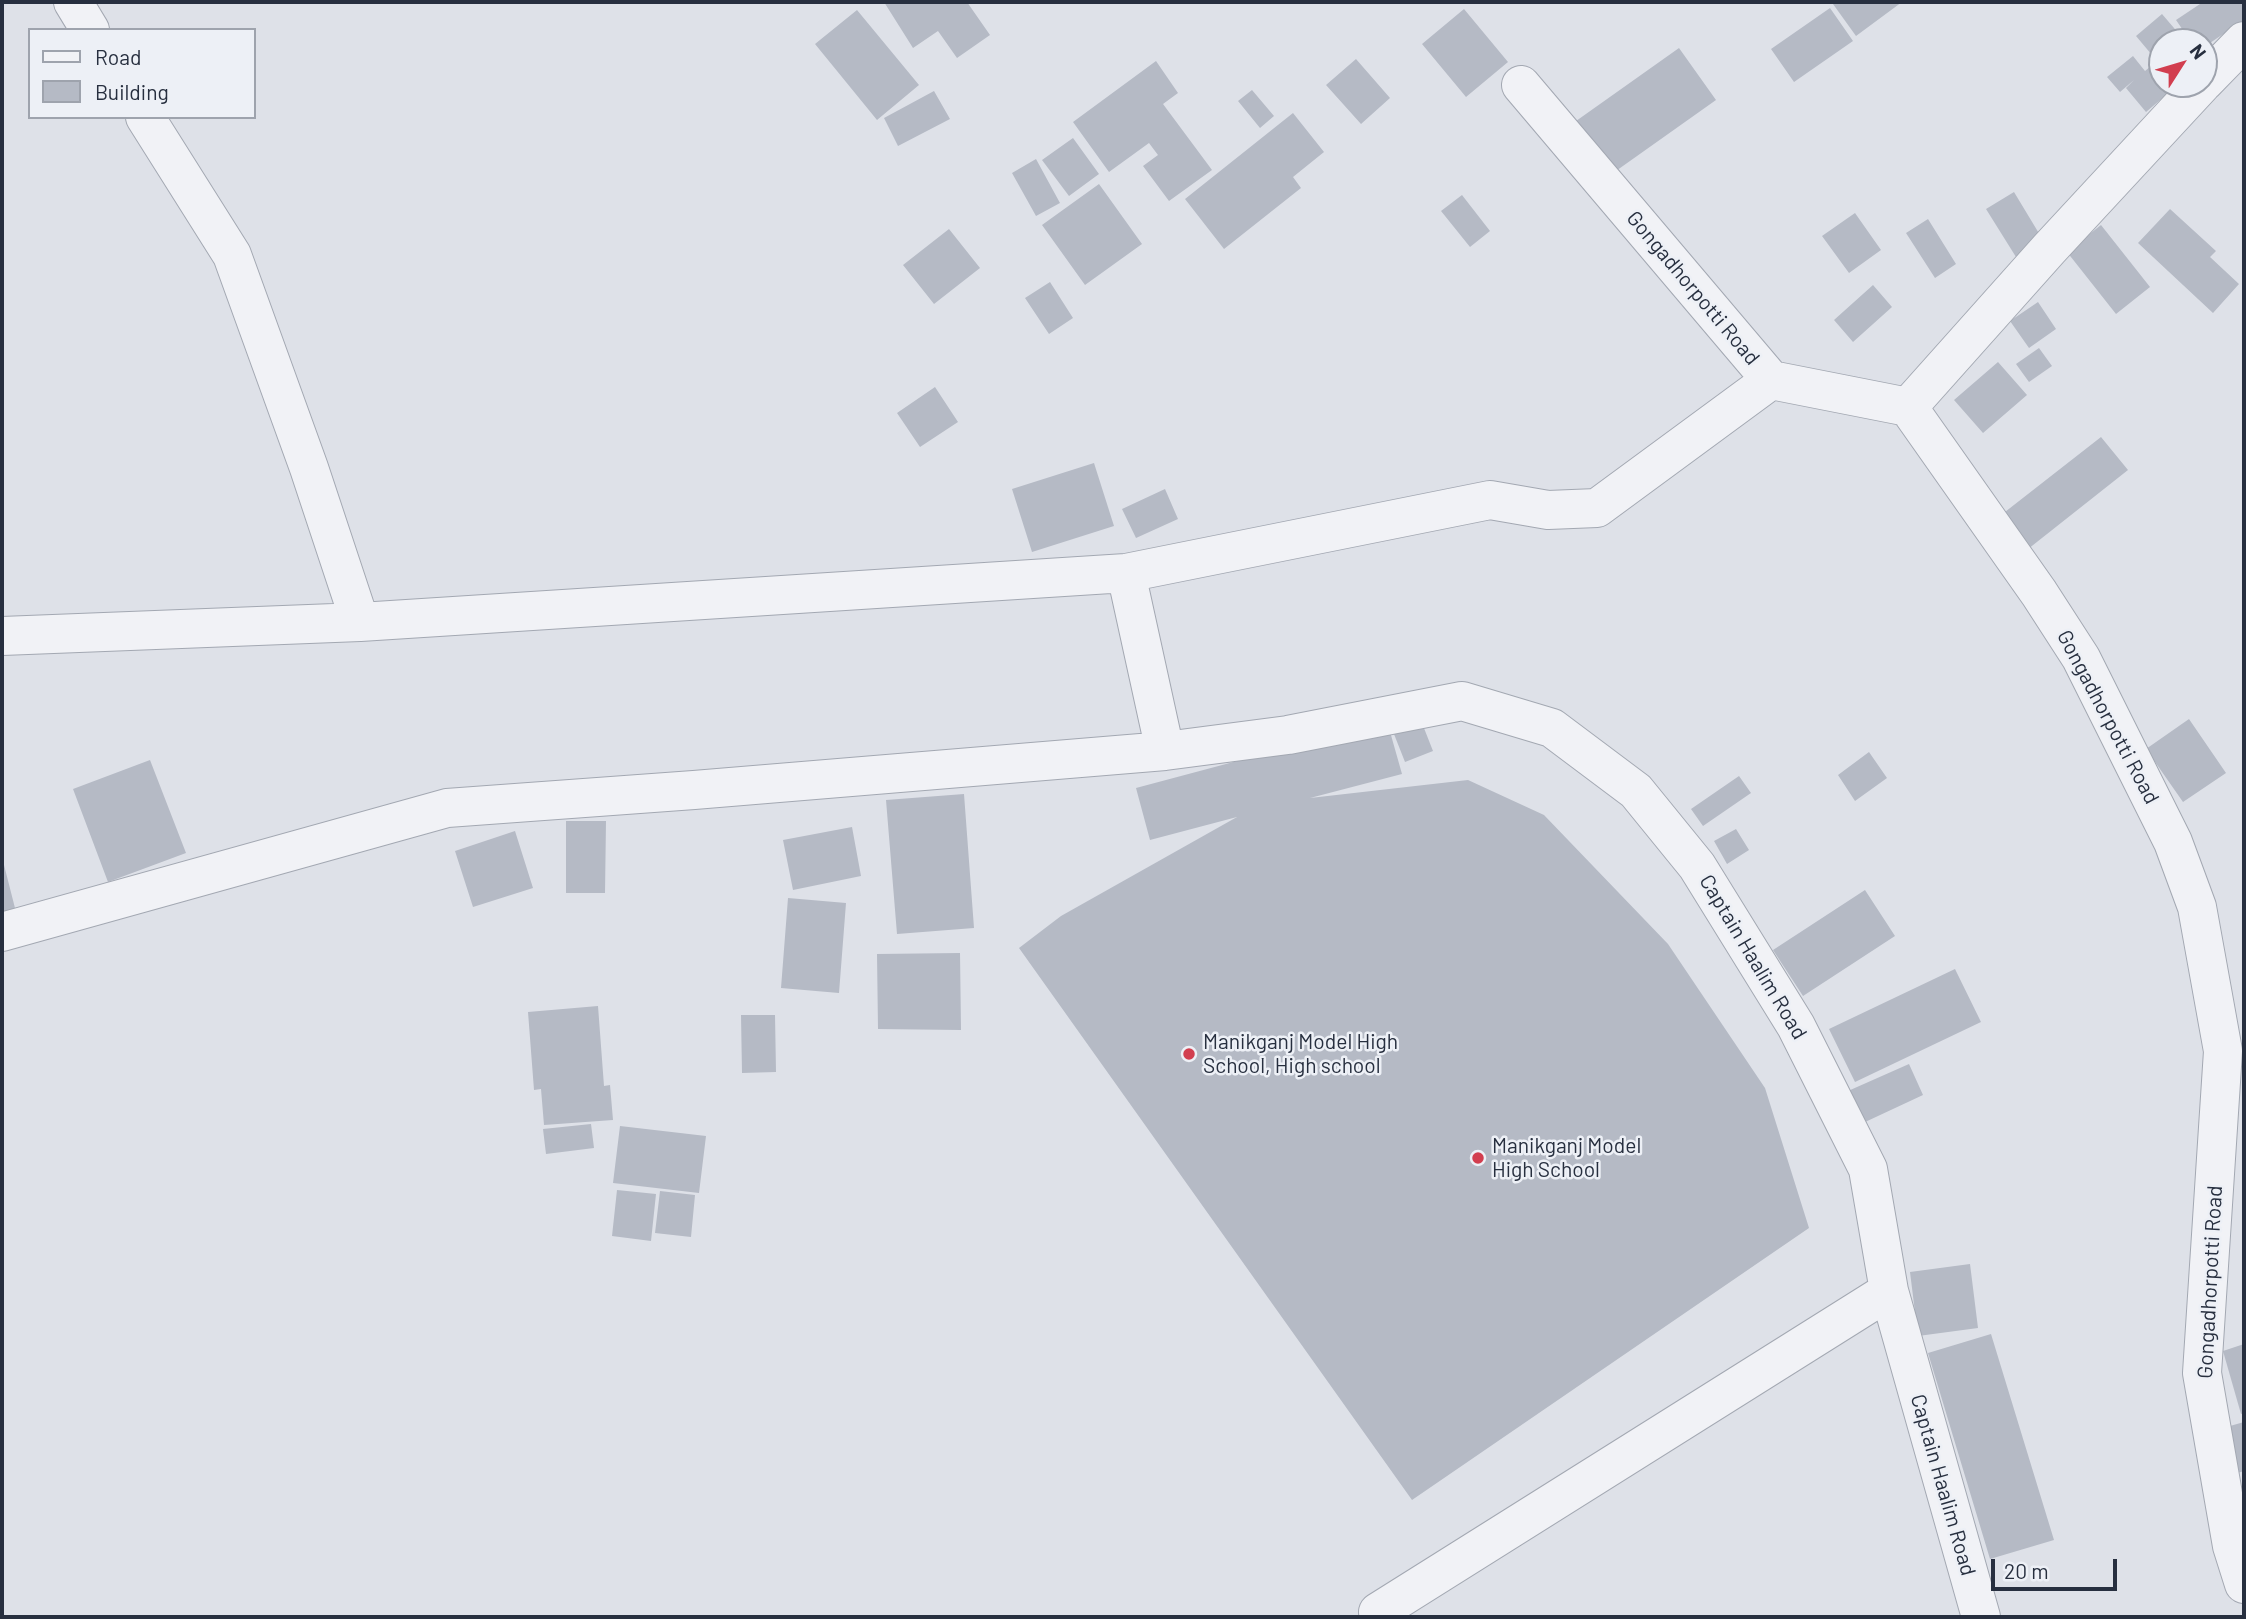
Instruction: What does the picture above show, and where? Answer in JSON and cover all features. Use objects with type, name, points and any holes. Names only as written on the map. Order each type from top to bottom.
[{"type":"street","points":[[73,2],[89,28]]},
{"type":"street","points":[[2218,68],[2244,41]]},
{"type":"street","name":"Gongadhorpotti Road","points":[[1521,85],[1770,380],[1908,407],[2039,593],[2081,658],[2173,842],[2197,907],[2223,1051],[2202,1373],[2232,1546],[2244,1584]]},
{"type":"street","points":[[1908,407],[2189,98]]},
{"type":"street","points":[[146,119],[232,255],[309,468],[360,622]]},
{"type":"street","points":[[2,636],[360,622],[1130,585],[1490,500],[1548,510],[1597,508],[1770,380]]},
{"type":"street","points":[[1130,585],[1161,736]]},
{"type":"street","name":"Captain Haalim Road","points":[[2,932],[447,808],[694,790],[1161,736],[1288,735],[1462,701],[1552,728],[1636,791],[1697,866],[1796,1026],[1868,1169],[1889,1292],[1981,1617]]},
{"type":"street","points":[[1378,1612],[1889,1292]]},
{"type":"building","points":[[884,2],[967,2],[990,35],[957,58],[938,31],[913,48]]},
{"type":"building","points":[[1902,2],[1856,36],[1833,4]]},
{"type":"building","points":[[2203,2],[2244,2],[2244,20],[2218,38],[2218,28],[2181,28],[2176,20]]},
{"type":"building","points":[[1830,8],[1853,41],[1794,82],[1771,49]]},
{"type":"building","points":[[1464,9],[1508,62],[1466,97],[1422,44]]},
{"type":"building","points":[[857,10],[919,85],[877,120],[815,44]]},
{"type":"building","points":[[2162,14],[2174,28],[2148,28],[2148,50],[2136,36]]},
{"type":"building","points":[[1679,48],[1716,100],[1606,178],[1569,126]]},
{"type":"building","points":[[2133,56],[2145,71],[2148,68],[2148,98],[2162,98],[2146,112],[2126,88],[2134,80],[2120,92],[2107,77]]},
{"type":"building","points":[[1356,59],[1390,98],[1361,124],[1326,85]]},
{"type":"building","points":[[1156,61],[1178,93],[1163,104],[1212,170],[1169,201],[1143,166],[1158,155],[1149,143],[1109,172],[1073,122]]},
{"type":"building","points":[[1252,90],[1274,116],[1260,128],[1238,101]]},
{"type":"building","points":[[934,91],[950,119],[898,146],[884,118]]},
{"type":"building","points":[[1293,113],[1324,152],[1293,177],[1301,188],[1224,249],[1185,199]]},
{"type":"building","points":[[1073,138],[1099,174],[1069,196],[1042,160]]},
{"type":"building","points":[[1036,159],[1060,203],[1036,216],[1012,173]]},
{"type":"building","points":[[1099,184],[1142,244],[1085,285],[1042,225]]},
{"type":"building","points":[[2014,192],[2043,240],[2016,257],[1986,209]]},
{"type":"building","points":[[1462,195],[1490,231],[1470,247],[1441,211]]},
{"type":"building","points":[[2170,209],[2216,251],[2210,257],[2239,284],[2213,313],[2138,243]]},
{"type":"building","points":[[1855,213],[1881,250],[1849,273],[1822,236]]},
{"type":"building","points":[[1928,219],[1956,264],[1935,278],[1906,233]]},
{"type":"building","points":[[2101,225],[2150,287],[2116,314],[2067,252]]},
{"type":"building","points":[[949,229],[980,268],[934,304],[903,265]]},
{"type":"building","points":[[1050,282],[1073,318],[1049,334],[1025,298]]},
{"type":"building","points":[[1873,285],[1892,307],[1853,342],[1834,320]]},
{"type":"building","points":[[2038,302],[2056,329],[2029,348],[2010,321]]},
{"type":"building","points":[[2039,348],[2052,366],[2029,382],[2016,364]]},
{"type":"building","points":[[1998,362],[2027,395],[1983,433],[1954,400]]},
{"type":"building","points":[[935,387],[958,422],[920,447],[897,413]]},
{"type":"building","points":[[2101,437],[2128,470],[2023,553],[1996,519]]},
{"type":"building","points":[[1094,463],[1114,526],[1032,552],[1012,489]]},
{"type":"building","points":[[1165,489],[1178,519],[1136,538],[1122,509]]},
{"type":"building","points":[[1420,718],[1433,751],[1405,762],[1392,729]]},
{"type":"building","points":[[2189,719],[2226,773],[2183,802],[2146,749]]},
{"type":"building","name":"Manikganj Model High School","points":[[1387,721],[1402,774],[1310,798],[1468,780],[1544,815],[1668,944],[1765,1088],[1809,1228],[1412,1500],[1019,948],[1061,916],[1237,817],[1150,840],[1136,788]]},
{"type":"building","points":[[1869,752],[1887,778],[1855,801],[1838,775]]},
{"type":"building","points":[[150,760],[186,853],[108,882],[73,789]]},
{"type":"building","points":[[1739,776],[1751,793],[1703,826],[1691,809]]},
{"type":"building","points":[[964,794],[974,928],[897,934],[886,800]]},
{"type":"building","points":[[566,821],[606,821],[605,893],[566,893]]},
{"type":"building","points":[[852,827],[861,876],[793,890],[783,840]]},
{"type":"building","points":[[1736,829],[1749,850],[1727,864],[1714,841]]},
{"type":"building","points":[[515,831],[533,888],[473,907],[455,851]]},
{"type":"building","points":[[2,862],[16,912],[2,916]]},
{"type":"building","points":[[1865,890],[1895,936],[1803,996],[1773,950]]},
{"type":"building","points":[[788,898],[846,903],[839,993],[781,988]]},
{"type":"building","points":[[960,953],[961,1030],[878,1029],[877,954]]},
{"type":"building","points":[[1955,969],[1981,1022],[1855,1082],[1829,1029]]},
{"type":"building","points":[[598,1006],[604,1086],[610,1085],[613,1120],[544,1125],[541,1089],[534,1090],[528,1012]]},
{"type":"building","points":[[741,1015],[775,1015],[776,1072],[742,1073]]},
{"type":"building","points":[[1909,1064],[1923,1095],[1863,1123],[1848,1091]]},
{"type":"building","points":[[591,1124],[594,1148],[546,1154],[543,1129]]},
{"type":"building","points":[[620,1126],[706,1136],[699,1193],[613,1183]]},
{"type":"building","points":[[617,1190],[656,1194],[651,1241],[612,1236]]},
{"type":"building","points":[[660,1191],[695,1195],[691,1237],[655,1233]]},
{"type":"building","points":[[1970,1264],[1978,1328],[1918,1336],[1910,1272]]},
{"type":"building","points":[[1991,1334],[2054,1540],[1990,1559],[1928,1353]]},
{"type":"building","points":[[2244,1344],[2244,1413],[2241,1414],[2223,1351]]},
{"type":"building","points":[[2244,1422],[2244,1471],[2231,1475],[2216,1430]]},
{"type":"place","name":"Manikganj Model High School, High school","points":[[1189,1054]]},
{"type":"place","name":"Manikganj Model High School","points":[[1478,1158]]}]
